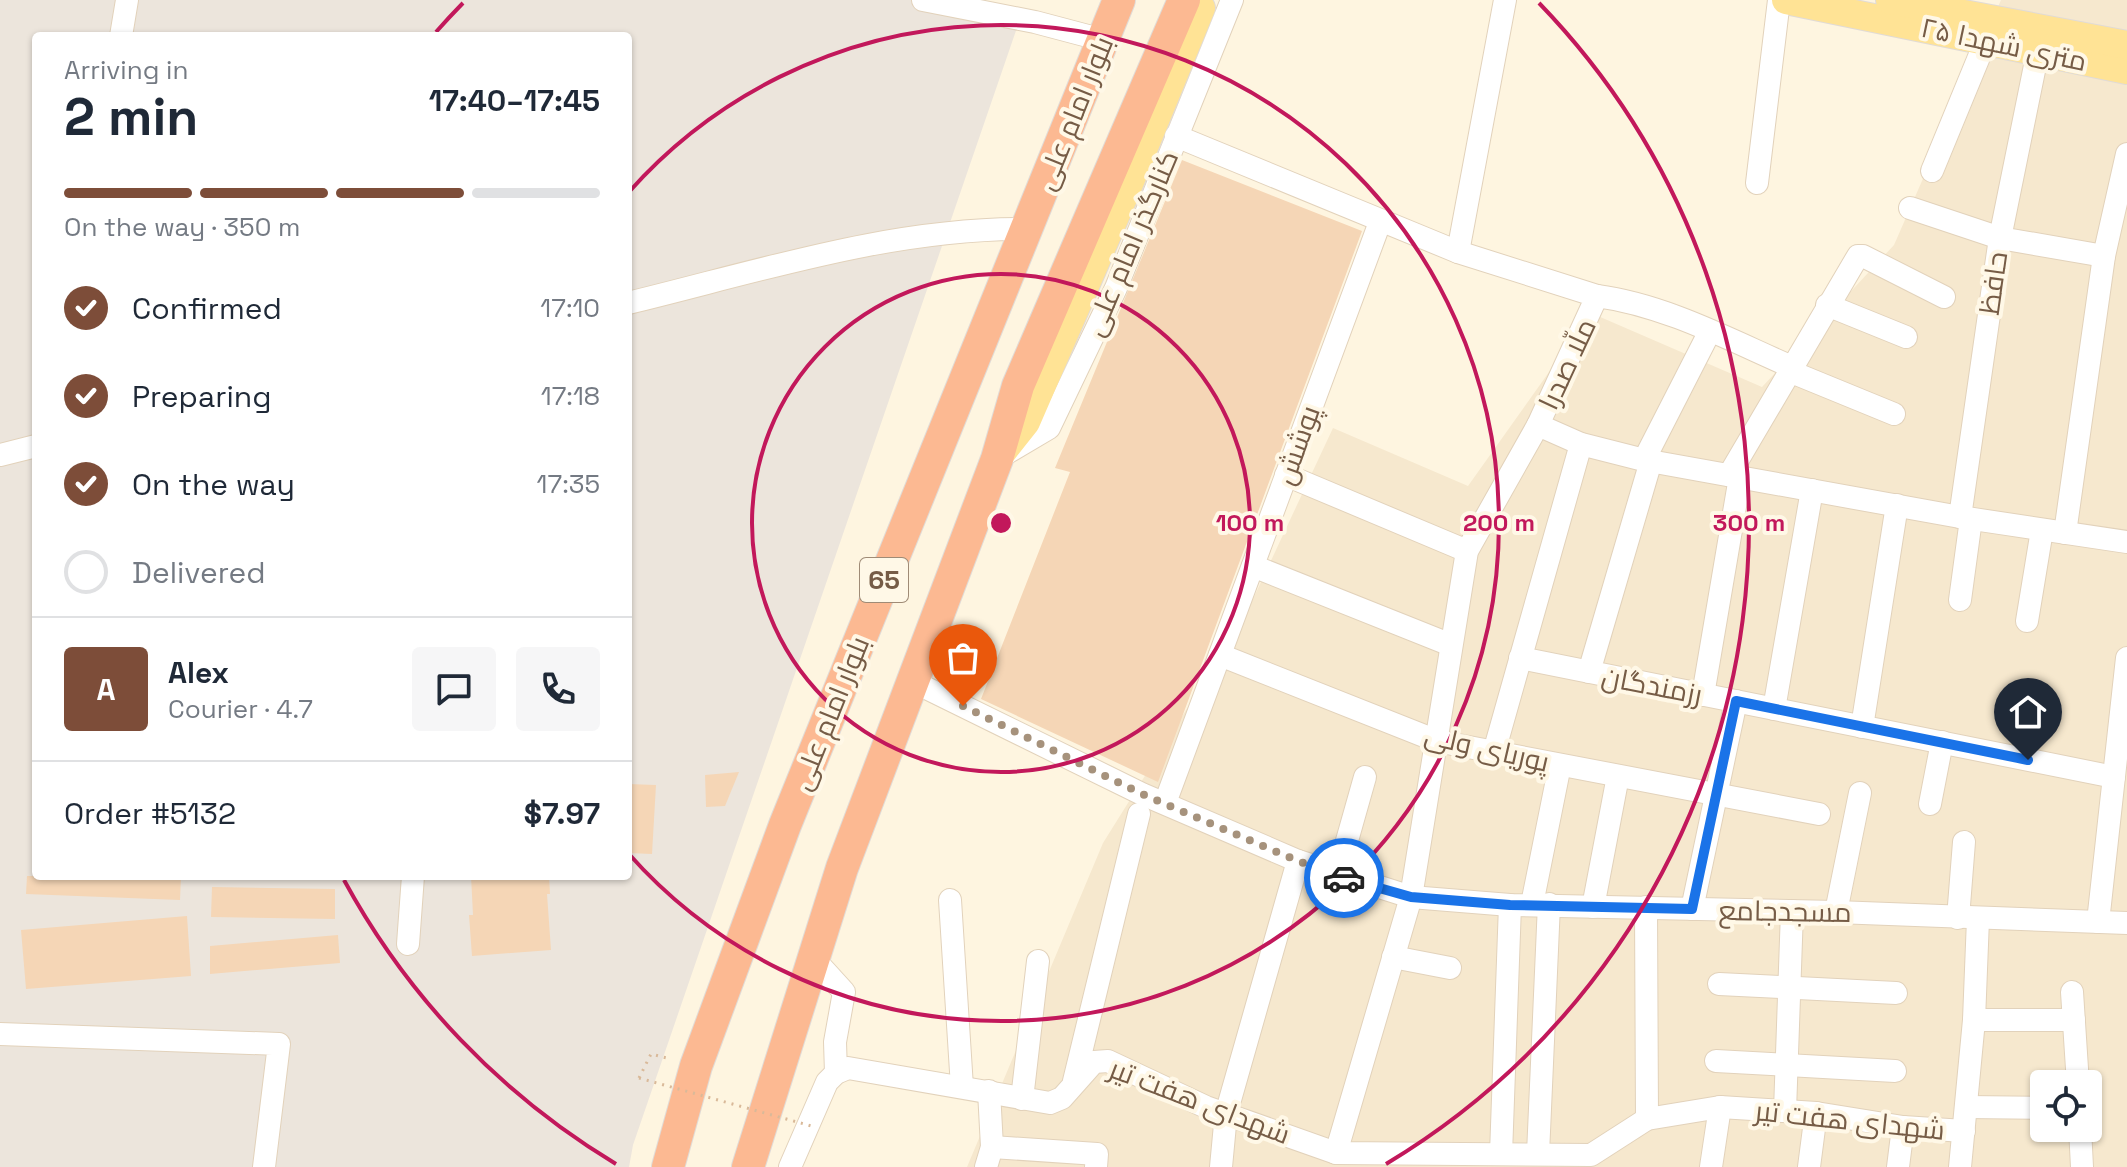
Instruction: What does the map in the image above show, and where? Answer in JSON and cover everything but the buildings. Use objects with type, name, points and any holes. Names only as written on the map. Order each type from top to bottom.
[{"type":"highway","name":"بلوار امام علی","points":[[668,1167],[696,1066],[785,825],[1119,0]]},
{"type":"highway","name":"بلوار امام علی","points":[[748,1167],[842,868],[997,459],[1018,386],[1192,4]]},
{"type":"main road","name":"۲۵ متری شهدا","points":[[1786,0],[1990,30],[2127,45]]},
{"type":"main road","name":"۲۵ متری شهدا","points":[[1890,0],[1990,30],[2038,51],[2127,70]]},
{"type":"street","points":[[122,32],[127,0]]},
{"type":"street","points":[[923,0],[1035,22],[1103,40]]},
{"type":"street","name":"کنارگذر امام علی","points":[[997,459],[1049,428],[1116,288],[1232,0]]},
{"type":"street","points":[[1458,252],[1505,0]]},
{"type":"street","points":[[1757,183],[1779,0]]},
{"type":"street","points":[[1932,171],[1990,30]]},
{"type":"street","name":"حافظ","points":[[1960,600],[1965,518],[2000,238],[2038,51]]},
{"type":"street","name":"ملّا صدرا","points":[[1176,136],[1458,252],[1597,296],[1538,425],[1581,444],[1648,461],[1965,518],[2127,542]]},
{"type":"street","points":[[2065,533],[2104,256],[2127,154]]},
{"type":"street","points":[[1910,208],[2000,238],[2104,256]]},
{"type":"street","name":"پوشش","points":[[1165,803],[1380,222]]},
{"type":"street","points":[[632,302],[881,241],[962,230],[1027,229]]},
{"type":"street","points":[[1703,695],[1735,476],[1827,305],[1858,256],[1944,297]]},
{"type":"street","points":[[1597,296],[1619,299],[1710,331],[1894,414]]},
{"type":"street","points":[[1827,305],[1906,337]]},
{"type":"street","points":[[1589,672],[1648,461],[1710,331]]},
{"type":"street","points":[[1336,1153],[1411,897],[1467,551],[1538,425]]},
{"type":"street","points":[[1494,752],[1581,444]]},
{"type":"street","points":[[0,455],[32,447]]},
{"type":"street","points":[[1286,475],[1467,551]]},
{"type":"street","points":[[1774,709],[1812,490]]},
{"type":"street","points":[[1862,727],[1897,505]]},
{"type":"street","points":[[2027,621],[2042,530]]},
{"type":"street","points":[[1253,566],[1451,645]]},
{"type":"street","name":"پوریای ولی","points":[[1220,655],[1437,741],[1819,814]]},
{"type":"street","name":"رزمندگان","points":[[1520,658],[2114,777]]},
{"type":"street","points":[[2098,922],[2127,658]]},
{"type":"street","name":"مسجدجامع","points":[[912,681],[1165,803],[1298,861],[1337,876],[1411,897],[1593,907],[2127,923]]},
{"type":"street","points":[[1692,909],[1736,701]]},
{"type":"street","points":[[1930,804],[1942,742]]},
{"type":"street","points":[[1490,1158],[1531,904],[1560,765]]},
{"type":"street","points":[[1593,907],[1618,776]]},
{"type":"street","points":[[1337,876],[1365,777]]},
{"type":"street","points":[[1836,912],[1860,793]]},
{"type":"street","points":[[1073,1084],[1139,814]]},
{"type":"street","points":[[1960,1167],[1974,1020],[1964,842]]},
{"type":"street","points":[[1221,1167],[1226,1114],[1298,861]]},
{"type":"street","points":[[408,944],[413,880]]},
{"type":"street","points":[[950,900],[962,1087]]},
{"type":"street","points":[[1531,904],[1538,1154]]},
{"type":"street","points":[[1646,907],[1647,1119]]},
{"type":"street","points":[[1785,1111],[1792,911]]},
{"type":"street","points":[[1393,957],[1450,968]]},
{"type":"street","points":[[790,1167],[827,1082],[836,1073],[835,1042],[844,992],[814,959]]},
{"type":"street","points":[[1022,1099],[1038,961]]},
{"type":"street","points":[[1719,984],[1896,993]]},
{"type":"street","points":[[2072,992],[2077,1070]]},
{"type":"street","points":[[1974,1020],[2074,1020]]},
{"type":"street","points":[[0,1034],[279,1044],[264,1167]]},
{"type":"street","name":"شهدای هفت تیر","points":[[836,1073],[848,1068],[1050,1103],[1062,1098],[1094,1062],[1108,1061],[1226,1114],[1336,1153],[1386,1160],[1538,1154],[1591,1161],[1647,1119],[1720,1107],[1816,1113],[1903,1127],[1964,1131]]},
{"type":"street","points":[[1716,1061],[1895,1071]]},
{"type":"street","points":[[989,1091],[989,1157],[1097,1154],[1096,1167]]},
{"type":"street","points":[[1711,1167],[1720,1107]]},
{"type":"street","points":[[1966,1107],[2030,1108]]},
{"type":"street","points":[[1809,1167],[1816,1113]]},
{"type":"street","points":[[1898,1167],[1903,1127]]},
{"type":"street","points":[[2081,1142],[2082,1167]]},
{"type":"path","points":[[651,1054],[639,1078],[815,1127]]},
{"type":"shaded area","points":[[0,0],[961,0],[1020,19],[633,1145],[629,1167],[0,1167]]},
{"type":"shaded area","points":[[2001,0],[2127,0],[2127,1167],[967,1167],[1103,843],[1246,614],[1333,428],[1468,486],[1591,313],[1762,387],[1894,245]]},
{"type":"way so far","points":[[963,706],[1142,794],[1344,878]]},
{"type":"route","points":[[1344,878],[1411,897],[1510,905],[1692,909],[1736,701],[2028,760]]}]
